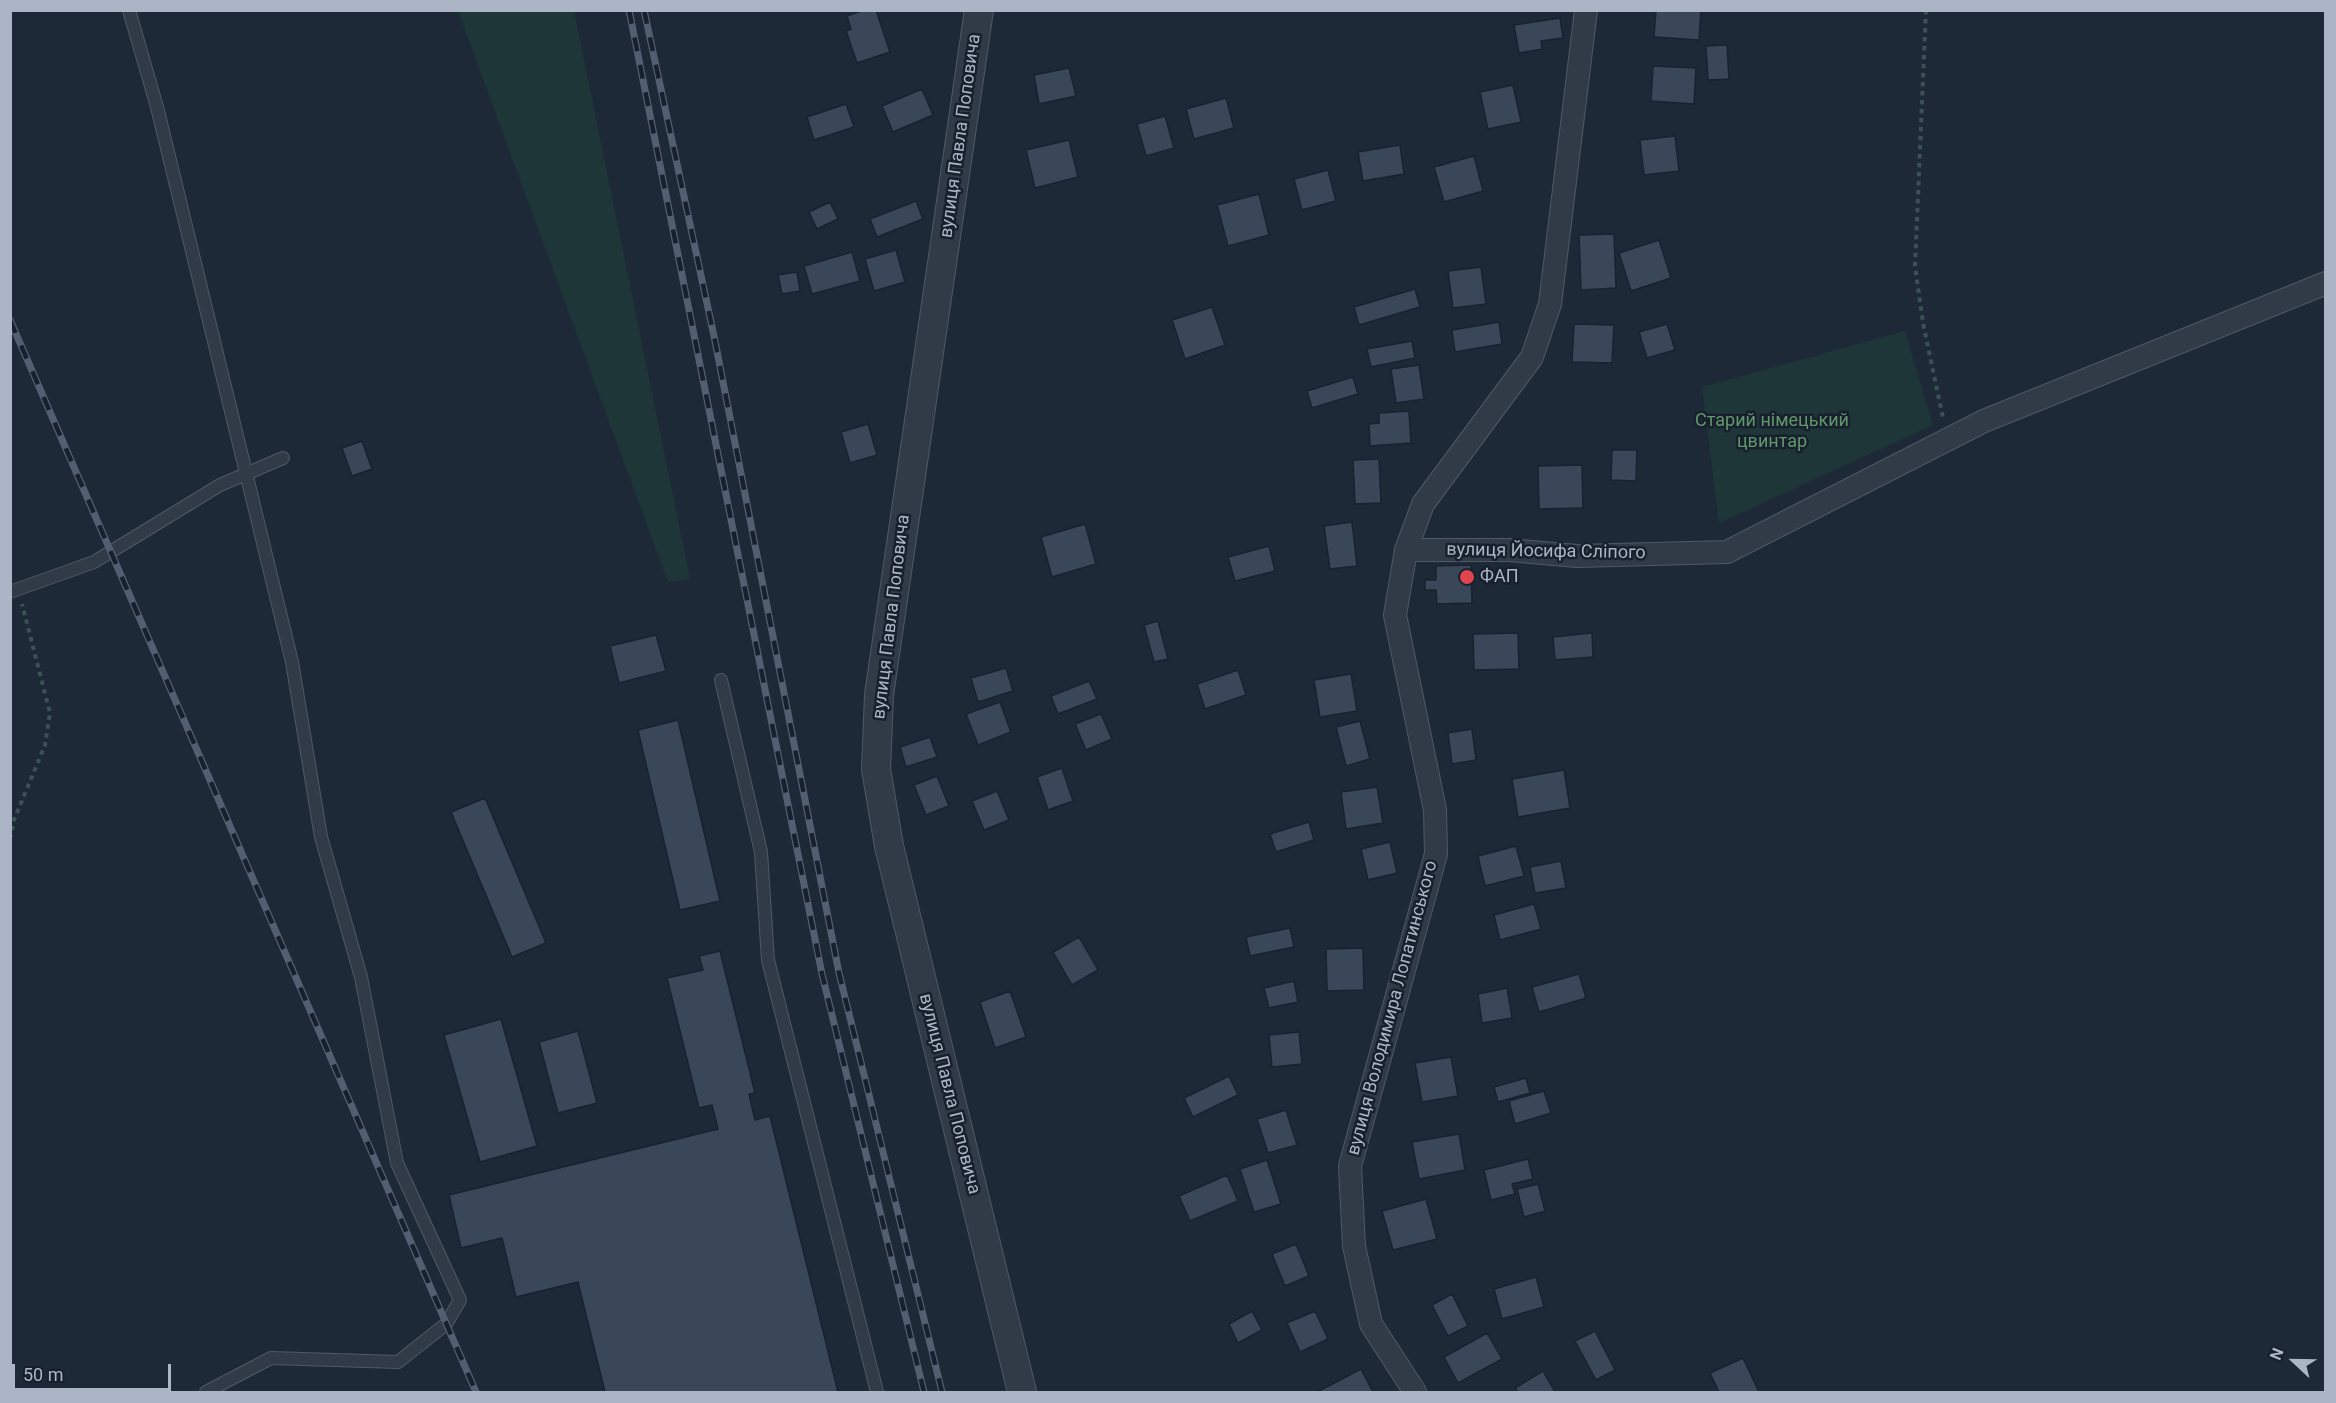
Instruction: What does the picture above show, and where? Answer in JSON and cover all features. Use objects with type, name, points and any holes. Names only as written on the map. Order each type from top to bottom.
[{"type":"street","name":"вулиця Павла Поповича","points":[[979,10],[879,695],[876,769],[889,846],[1022,1392]]},
{"type":"street","name":"вулиця Володимира Лопатинського","points":[[1415,1392],[1371,1324],[1354,1246],[1350,1166],[1436,854],[1435,810],[1395,615],[1406,550],[1423,504],[1532,357],[1550,304],[1586,10]]},
{"type":"street","name":"вулиця Йосифа Сліпого","points":[[1406,550],[1509,550],[1577,556],[1727,552],[1984,421],[2325,283]]},
{"type":"lane","points":[[129,10],[157,107],[291,662],[321,837],[361,977],[397,1163],[460,1300],[446,1324],[398,1362],[271,1358],[206,1392]]},
{"type":"lane","points":[[14,591],[94,562],[220,485],[283,458]]},
{"type":"lane","points":[[721,680],[761,852],[768,960],[877,1392]]},
{"type":"path","points":[[1926,10],[1915,266],[1923,323],[1947,439]]},
{"type":"path","points":[[10,839],[14,820],[45,745],[50,713],[14,591]]},
{"type":"green space","points":[[458,11],[574,11],[690,579],[668,582]]},
{"type":"green space","name":"Старий німецький цвинтар","points":[[1905,331],[1933,425],[1719,523],[1702,387]]},
{"type":"building","points":[[864,10],[876,10],[890,52],[857,63],[846,31],[851,29],[847,16]]},
{"type":"building","points":[[1656,10],[1701,10],[1699,40],[1654,37]]},
{"type":"building","points":[[1560,18],[1563,38],[1541,41],[1542,49],[1519,53],[1514,25]]},
{"type":"building","points":[[1727,45],[1729,79],[1708,80],[1706,46]]},
{"type":"building","points":[[1653,66],[1696,68],[1694,104],[1651,101]]},
{"type":"building","points":[[1069,68],[1076,96],[1039,104],[1034,75]]},
{"type":"building","points":[[1513,85],[1521,122],[1488,129],[1480,92]]},
{"type":"building","points":[[922,89],[933,115],[893,132],[882,106]]},
{"type":"building","points":[[1226,98],[1234,128],[1194,139],[1186,109]]},
{"type":"building","points":[[846,104],[854,127],[814,140],[807,117]]},
{"type":"building","points":[[1165,116],[1174,148],[1146,156],[1137,124]]},
{"type":"building","points":[[1675,136],[1679,171],[1644,175],[1640,140]]},
{"type":"building","points":[[1069,140],[1078,177],[1035,188],[1026,150]]},
{"type":"building","points":[[1400,145],[1404,174],[1363,181],[1358,152]]},
{"type":"building","points":[[1474,156],[1483,191],[1444,202],[1434,167]]},
{"type":"building","points":[[1328,170],[1336,201],[1302,210],[1294,179]]},
{"type":"building","points":[[1259,194],[1269,235],[1228,246],[1217,205]]},
{"type":"building","points":[[916,201],[923,219],[877,237],[870,219]]},
{"type":"building","points":[[830,202],[838,219],[817,229],[809,212]]},
{"type":"building","points":[[1614,234],[1616,288],[1581,290],[1579,235]]},
{"type":"building","points":[[1659,240],[1671,278],[1631,291],[1619,253]]},
{"type":"building","points":[[896,250],[905,282],[874,291],[865,259]]},
{"type":"building","points":[[852,252],[860,281],[812,294],[804,266]]},
{"type":"building","points":[[1481,267],[1486,304],[1453,308],[1448,271]]},
{"type":"building","points":[[797,272],[800,291],[782,294],[778,275]]},
{"type":"building","points":[[1415,289],[1420,307],[1359,325],[1354,307]]},
{"type":"building","points":[[1212,307],[1225,345],[1185,359],[1172,320]]},
{"type":"building","points":[[1499,322],[1502,344],[1455,352],[1452,330]]},
{"type":"building","points":[[1574,324],[1614,325],[1612,363],[1572,362]]},
{"type":"building","points":[[1667,324],[1675,350],[1647,358],[1639,332]]},
{"type":"building","points":[[1412,341],[1415,358],[1371,367],[1367,349]]},
{"type":"building","points":[[1419,365],[1424,399],[1396,403],[1391,369]]},
{"type":"building","points":[[1353,377],[1358,394],[1312,408],[1307,391]]},
{"type":"building","points":[[1409,411],[1411,443],[1370,446],[1369,424],[1379,423],[1379,413]]},
{"type":"building","points":[[868,424],[877,455],[850,463],[841,432]]},
{"type":"building","points":[[362,441],[372,469],[352,476],[342,448]]},
{"type":"building","points":[[1612,450],[1637,450],[1636,481],[1611,480]]},
{"type":"building","points":[[1379,459],[1381,503],[1355,504],[1353,460]]},
{"type":"building","points":[[1582,465],[1583,508],[1539,509],[1538,466]]},
{"type":"building","points":[[1352,522],[1357,566],[1330,569],[1324,526]]},
{"type":"building","points":[[1085,524],[1096,564],[1052,577],[1041,537]]},
{"type":"building","points":[[1269,546],[1275,571],[1235,581],[1228,557]]},
{"type":"building","points":[[1471,565],[1472,603],[1437,604],[1436,590],[1425,590],[1425,580],[1436,580],[1436,566]]},
{"type":"building","points":[[1158,621],[1168,659],[1154,662],[1144,625]]},
{"type":"building","points":[[1518,633],[1519,669],[1474,670],[1473,634]]},
{"type":"building","points":[[1592,633],[1593,657],[1555,660],[1553,637]]},
{"type":"building","points":[[656,635],[666,671],[619,683],[610,646]]},
{"type":"building","points":[[1006,668],[1013,691],[978,702],[971,678]]},
{"type":"building","points":[[1238,670],[1246,695],[1205,709],[1197,684]]},
{"type":"building","points":[[1351,674],[1357,711],[1320,717],[1314,680]]},
{"type":"building","points":[[1089,681],[1097,699],[1058,714],[1051,696]]},
{"type":"building","points":[[1000,702],[1011,732],[978,745],[966,714]]},
{"type":"building","points":[[1101,714],[1112,739],[1086,750],[1075,724]]},
{"type":"building","points":[[678,720],[720,901],[680,910],[638,730]]},
{"type":"building","points":[[1360,721],[1370,759],[1346,766],[1336,727]]},
{"type":"building","points":[[1472,729],[1476,760],[1452,764],[1448,733]]},
{"type":"building","points":[[930,737],[937,757],[906,767],[900,747]]},
{"type":"building","points":[[1062,768],[1073,801],[1048,810],[1037,777]]},
{"type":"building","points":[[1564,770],[1570,808],[1518,817],[1512,779]]},
{"type":"building","points":[[937,776],[949,806],[926,815],[914,785]]},
{"type":"building","points":[[1377,787],[1383,823],[1346,829],[1341,792]]},
{"type":"building","points":[[997,791],[1009,820],[984,830],[972,801]]},
{"type":"building","points":[[485,798],[546,943],[512,957],[451,812]]},
{"type":"building","points":[[1309,822],[1314,840],[1276,852],[1270,834]]},
{"type":"building","points":[[1390,842],[1397,873],[1368,880],[1361,849]]},
{"type":"building","points":[[1516,846],[1524,876],[1485,886],[1478,856]]},
{"type":"building","points":[[1561,861],[1566,888],[1535,893],[1530,867]]},
{"type":"building","points":[[1534,904],[1541,929],[1500,940],[1494,915]]},
{"type":"building","points":[[1290,928],[1294,947],[1250,956],[1246,937]]},
{"type":"building","points":[[1079,937],[1098,970],[1072,985],[1053,952]]},
{"type":"building","points":[[1363,948],[1364,990],[1327,991],[1326,949]]},
{"type":"building","points":[[720,951],[755,1093],[749,1094],[755,1120],[770,1116],[838,1392],[605,1392],[578,1282],[516,1297],[502,1238],[461,1248],[449,1195],[718,1129],[712,1105],[699,1108],[667,978],[703,970],[699,956]]},
{"type":"building","points":[[1579,974],[1586,998],[1539,1012],[1532,987]]},
{"type":"building","points":[[1294,981],[1298,1002],[1269,1008],[1264,988]]},
{"type":"building","points":[[1507,988],[1512,1018],[1482,1023],[1478,994]]},
{"type":"building","points":[[1010,991],[1026,1037],[995,1048],[980,1002]]},
{"type":"building","points":[[501,1019],[537,1146],[480,1162],[444,1035]]},
{"type":"building","points":[[578,1031],[597,1103],[558,1113],[539,1042]]},
{"type":"building","points":[[1299,1032],[1302,1064],[1272,1067],[1269,1035]]},
{"type":"building","points":[[1451,1057],[1458,1096],[1422,1102],[1415,1063]]},
{"type":"building","points":[[1229,1076],[1238,1095],[1193,1117],[1184,1098]]},
{"type":"building","points":[[1526,1078],[1530,1093],[1498,1102],[1494,1087]]},
{"type":"building","points":[[1544,1091],[1551,1113],[1515,1124],[1509,1101]]},
{"type":"building","points":[[1286,1110],[1297,1145],[1268,1153],[1257,1119]]},
{"type":"building","points":[[1459,1134],[1465,1170],[1419,1179],[1412,1142]]},
{"type":"building","points":[[1528,1159],[1533,1179],[1512,1184],[1515,1194],[1491,1200],[1484,1170]]},
{"type":"building","points":[[1267,1160],[1281,1204],[1254,1212],[1240,1169]]},
{"type":"building","points":[[1227,1175],[1238,1201],[1190,1221],[1179,1196]]},
{"type":"building","points":[[1538,1184],[1545,1211],[1524,1217],[1517,1189]]},
{"type":"building","points":[[1426,1199],[1437,1239],[1393,1250],[1382,1211]]},
{"type":"building","points":[[1296,1244],[1309,1276],[1285,1286],[1272,1254]]},
{"type":"building","points":[[1536,1277],[1544,1307],[1502,1319],[1494,1289]]},
{"type":"building","points":[[1452,1294],[1468,1326],[1448,1336],[1432,1305]]},
{"type":"building","points":[[1252,1311],[1262,1330],[1238,1343],[1229,1324]]},
{"type":"building","points":[[1315,1311],[1328,1339],[1300,1352],[1287,1323]]},
{"type":"building","points":[[1595,1331],[1615,1370],[1596,1380],[1575,1341]]},
{"type":"building","points":[[1487,1333],[1502,1359],[1458,1383],[1444,1357]]},
{"type":"building","points":[[1743,1358],[1759,1392],[1719,1392],[1710,1373]]},
{"type":"building","points":[[1361,1369],[1373,1392],[1317,1392]]},
{"type":"building","points":[[1543,1371],[1555,1392],[1518,1392],[1515,1388]]},
{"type":"railway","points":[[629,10],[822,974],[924,1392]]},
{"type":"railway","points":[[644,10],[714,336],[839,973],[942,1392]]},
{"type":"railway","points":[[10,320],[476,1392]]},
{"type":"place","name":"ФАП","points":[[1467,577]]}]
